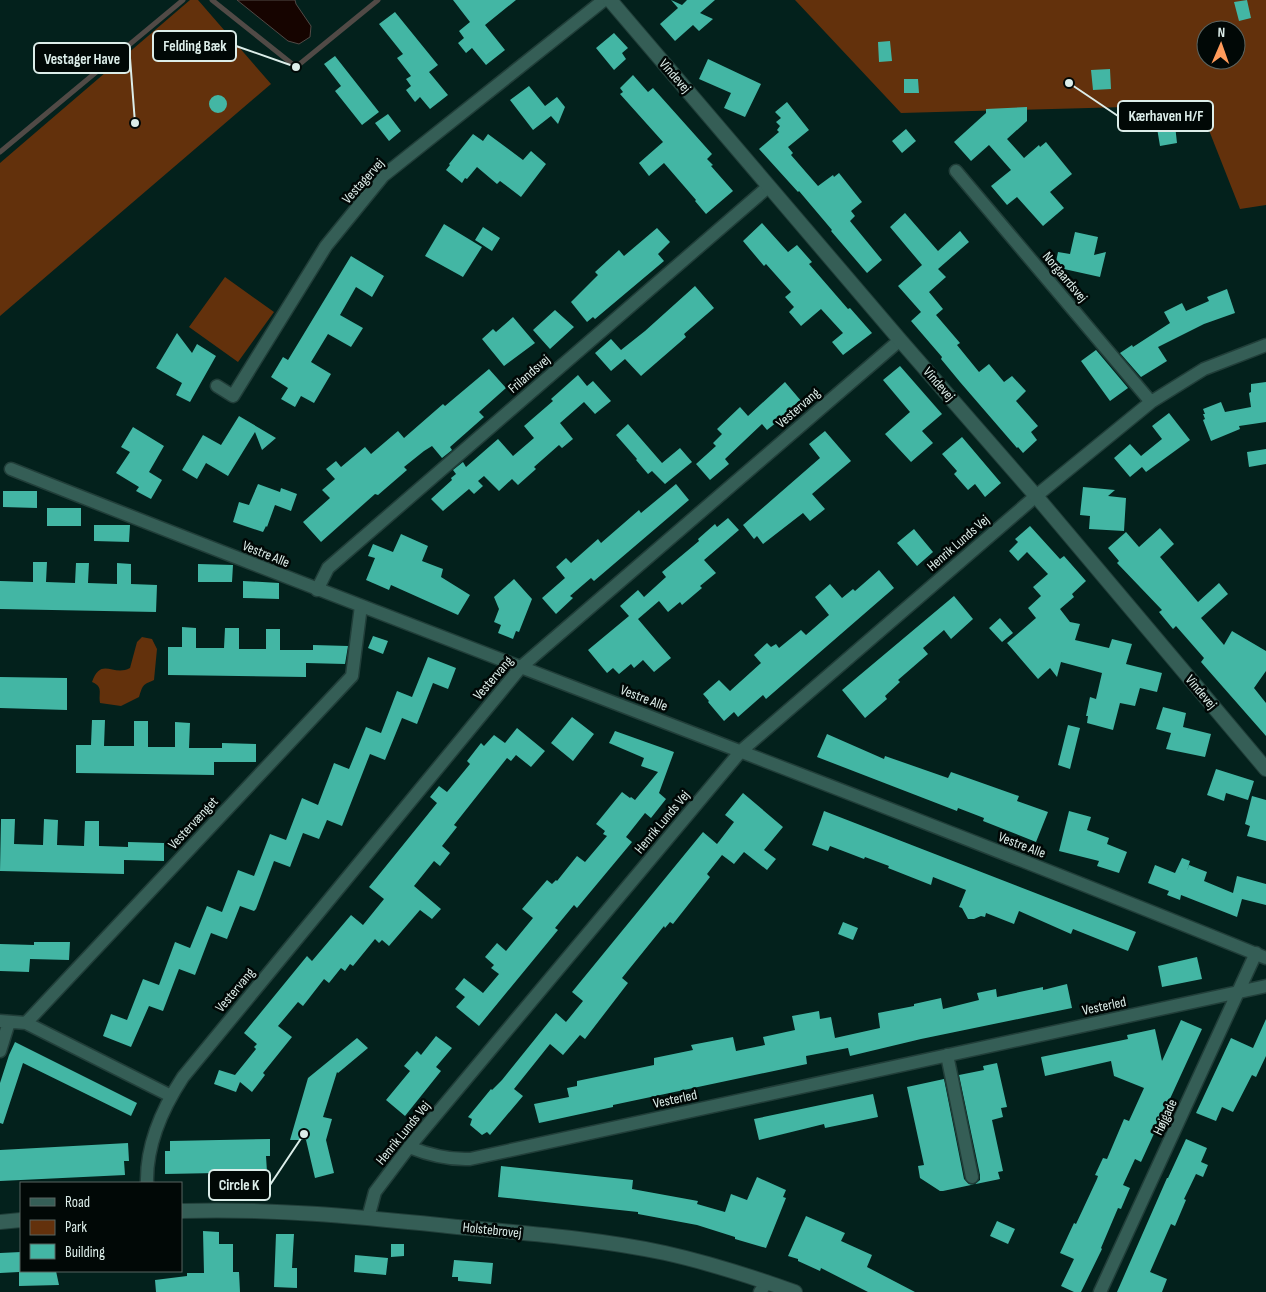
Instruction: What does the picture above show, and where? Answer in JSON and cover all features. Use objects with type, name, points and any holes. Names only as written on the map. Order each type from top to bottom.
[{"type":"street","name":"Vestagervej","points":[[217,386],[233,396],[326,246],[383,176],[604,0]]},
{"type":"street","name":"Vindevej","points":[[610,0],[768,187],[1036,496],[1266,770]]},
{"type":"street","name":"Norgaardsvej","points":[[956,171],[1151,402]]},
{"type":"street","name":"Frilandsvej","points":[[317,590],[328,568],[768,187]]},
{"type":"street","name":"Vestervang","points":[[147,1182],[149,1154],[162,1113],[183,1077],[521,667],[900,340]]},
{"type":"street","points":[[1036,496],[1151,402],[1204,369],[1266,345]]},
{"type":"street","name":"Vestre Alle","points":[[11,469],[317,590],[741,751],[1261,956]]},
{"type":"street","name":"Henrik Lunds Vej","points":[[368,1218],[375,1192],[409,1147],[741,751],[1036,496]]},
{"type":"street","name":"Vestervænget","points":[[26,1023],[352,676],[361,606]]},
{"type":"street","name":"Højgade","points":[[1100,1292],[1239,992],[1261,956]]},
{"type":"street","name":"Vesterled","points":[[409,1147],[447,1159],[470,1159],[1266,986]]},
{"type":"street","points":[[0,1050],[5,1022],[26,1023],[171,1096]]},
{"type":"street","points":[[947,1054],[972,1177]]},
{"type":"street","name":"Holstebrovej","points":[[182,1211],[258,1210],[368,1218],[590,1240],[664,1253],[713,1265],[764,1287],[795,1292]]},
{"type":"street","points":[[0,1222],[20,1220]]},
{"type":"green space","points":[[190,0],[198,0],[271,84],[0,316],[0,163]]},
{"type":"green space","points":[[795,0],[1266,0],[1266,205],[1240,209],[1199,105],[901,113]]},
{"type":"green space","points":[[225,277],[274,312],[238,362],[189,327]]},
{"type":"green space","points":[[142,637],[152,639],[157,649],[154,680],[144,686],[139,697],[121,706],[100,703],[99,688],[92,682],[96,674],[99,670],[103,669],[124,670],[130,668],[137,642]]},
{"type":"shaded area","points":[[237,0],[295,0],[311,26],[310,37],[299,44],[288,41]]},
{"type":"building","points":[[453,0],[516,0],[485,25],[505,50],[486,65],[472,48],[466,53],[458,43],[464,38],[459,31],[470,22]]},
{"type":"building","points":[[671,0],[682,5],[687,0],[715,0],[700,13],[713,19],[699,31],[693,25],[675,41],[660,24],[678,8]]},
{"type":"building","points":[[1247,0],[1251,18],[1239,20],[1234,2]]},
{"type":"building","points":[[395,12],[438,65],[429,72],[448,95],[430,109],[420,97],[415,102],[406,90],[411,86],[406,79],[411,76],[397,58],[403,54],[379,24]]},
{"type":"building","points":[[614,33],[628,48],[622,53],[626,59],[614,70],[596,48]]},
{"type":"building","points":[[890,41],[892,61],[879,62],[878,42]]},
{"type":"building","points":[[335,56],[379,112],[362,125],[335,91],[341,86],[324,64]]},
{"type":"building","points":[[708,59],[761,84],[745,117],[724,108],[731,93],[699,79]]},
{"type":"building","points":[[1110,69],[1111,89],[1093,90],[1091,70]]},
{"type":"building","points":[[633,75],[648,92],[653,88],[712,154],[707,159],[733,191],[706,214],[664,163],[649,176],[639,163],[663,142],[620,94],[623,92],[620,88]]},
{"type":"building","points":[[904,79],[918,79],[919,93],[904,93]]},
{"type":"building","points":[[529,86],[545,106],[557,97],[565,107],[558,124],[551,116],[533,130],[510,100]]},
{"type":"building","points":[[218,95],[224,98],[227,104],[224,110],[218,113],[212,110],[209,104],[212,98]]},
{"type":"building","points":[[787,102],[809,130],[788,147],[793,153],[791,155],[818,186],[839,173],[862,202],[851,211],[855,216],[850,221],[882,260],[867,273],[799,191],[759,149],[779,132],[777,130],[780,126],[776,122],[781,118],[775,112]]},
{"type":"building","points":[[1027,107],[1027,121],[1007,139],[1024,158],[1039,145],[1040,147],[1046,142],[1072,174],[1050,192],[1064,208],[1043,226],[1017,197],[1007,205],[991,186],[1011,170],[989,145],[971,161],[954,142],[986,113],[986,109]]},
{"type":"building","points":[[388,114],[401,131],[389,141],[375,123]]},
{"type":"building","points":[[1175,125],[1177,143],[1160,146],[1157,128]]},
{"type":"building","points":[[906,129],[916,141],[902,153],[892,141]]},
{"type":"building","points":[[473,134],[483,141],[488,134],[523,160],[531,151],[546,164],[521,197],[500,181],[497,184],[477,167],[462,183],[446,170]]},
{"type":"building","points":[[905,213],[938,251],[960,231],[969,242],[938,269],[946,277],[929,292],[943,309],[936,315],[960,343],[957,345],[979,372],[989,364],[1004,382],[1012,376],[1026,391],[1016,401],[1038,426],[1031,432],[1037,440],[1023,453],[960,382],[941,359],[942,357],[911,321],[921,312],[898,286],[922,265],[890,227]]},
{"type":"building","points":[[762,223],[788,252],[797,245],[812,262],[809,264],[848,309],[850,308],[872,333],[843,355],[832,342],[843,333],[821,309],[801,326],[789,312],[794,307],[785,297],[791,292],[766,264],[764,266],[743,241]]},
{"type":"building","points":[[444,224],[482,247],[463,277],[425,256]]},
{"type":"building","points":[[483,227],[500,238],[492,251],[475,240]]},
{"type":"building","points":[[657,228],[670,242],[658,254],[664,261],[595,319],[593,317],[587,322],[571,302],[598,275],[595,272],[619,250],[624,256]]},
{"type":"building","points":[[1075,232],[1098,237],[1094,255],[1106,252],[1100,277],[1055,267],[1058,252],[1070,254]]},
{"type":"building","points":[[351,256],[384,276],[372,297],[356,287],[340,315],[363,328],[351,347],[328,334],[311,362],[331,374],[314,403],[301,396],[295,407],[281,399],[288,388],[271,377],[283,357],[288,360]]},
{"type":"building","points":[[695,286],[714,308],[684,334],[686,337],[641,376],[625,359],[611,371],[595,353],[611,339],[621,350]]},
{"type":"building","points":[[1227,289],[1235,313],[1204,324],[1158,347],[1167,361],[1141,377],[1120,353],[1132,345],[1133,347],[1170,323],[1164,312],[1182,303],[1186,311],[1209,301],[1207,297]]},
{"type":"building","points":[[555,310],[574,327],[550,349],[533,330]]},
{"type":"building","points":[[513,317],[535,343],[504,366],[482,339],[493,329],[496,332]]},
{"type":"building","points":[[177,333],[192,353],[197,344],[216,356],[190,402],[176,395],[182,383],[156,368]]},
{"type":"building","points":[[1096,350],[1128,388],[1110,401],[1081,361]]},
{"type":"building","points":[[900,366],[942,414],[922,431],[933,443],[911,462],[885,434],[910,412],[883,380]]},
{"type":"building","points":[[489,369],[506,388],[479,412],[484,417],[450,447],[452,450],[442,458],[432,446],[424,451],[404,467],[407,470],[378,495],[375,494],[321,542],[303,522],[330,498],[322,490],[335,479],[326,469],[336,461],[341,467],[365,447],[371,454],[398,431],[404,438],[443,404],[445,406]]},
{"type":"building","points":[[578,375],[587,386],[593,381],[611,401],[595,414],[584,402],[560,423],[573,439],[562,448],[559,445],[534,467],[536,469],[518,485],[512,479],[499,491],[484,476],[478,481],[483,486],[474,494],[469,489],[443,511],[431,499],[452,480],[451,478],[456,474],[453,470],[463,462],[466,467],[498,439],[513,456],[534,438],[524,426],[553,401],[551,399]]},
{"type":"building","points":[[785,382],[802,402],[767,430],[762,424],[725,459],[729,464],[710,480],[696,464],[716,446],[713,443],[722,434],[717,429],[740,407],[748,416]]},
{"type":"building","points":[[1266,382],[1266,422],[1239,426],[1240,429],[1211,441],[1203,420],[1205,419],[1203,414],[1205,414],[1203,409],[1221,402],[1225,412],[1251,407],[1249,393],[1251,392],[1251,384]]},
{"type":"building","points":[[1169,413],[1190,440],[1146,472],[1142,467],[1130,477],[1114,458],[1130,444],[1141,456],[1162,439],[1152,426]]},
{"type":"building","points":[[239,416],[276,438],[262,450],[255,432],[228,476],[206,463],[197,479],[182,470],[203,435],[221,445]]},
{"type":"building","points":[[628,424],[662,463],[680,448],[692,462],[665,484],[652,471],[648,474],[616,435]]},
{"type":"building","points":[[133,427],[164,446],[149,472],[162,480],[151,499],[136,491],[139,487],[116,473],[130,452],[121,447]]},
{"type":"building","points":[[825,431],[851,461],[812,494],[825,509],[810,521],[803,513],[763,544],[757,536],[754,539],[743,525],[820,458],[809,444]]},
{"type":"building","points":[[962,437],[1001,483],[985,497],[975,484],[968,490],[954,474],[957,471],[942,454]]},
{"type":"building","points":[[1266,449],[1266,464],[1249,467],[1247,452]]},
{"type":"building","points":[[258,484],[280,492],[281,488],[297,494],[291,511],[275,505],[267,527],[263,532],[233,522],[239,502],[249,505]]},
{"type":"building","points":[[676,484],[689,500],[594,581],[591,578],[570,596],[573,598],[556,614],[542,598],[565,578],[556,567],[566,558],[571,563],[598,539],[601,543],[639,510],[641,513]]},
{"type":"building","points":[[1083,487],[1115,490],[1108,496],[1126,498],[1124,531],[1089,529],[1090,516],[1080,515]]},
{"type":"building","points":[[3,491],[37,491],[37,508],[3,507]]},
{"type":"building","points":[[47,508],[81,508],[81,526],[47,526]]},
{"type":"building","points":[[728,518],[739,530],[704,560],[716,573],[682,605],[680,602],[668,612],[659,601],[638,619],[671,658],[654,672],[643,660],[634,668],[631,664],[619,674],[613,668],[607,673],[588,650],[629,616],[620,606],[638,590],[644,597],[666,577],[662,572],[699,541],[698,539],[715,524],[717,527]]},
{"type":"building","points":[[94,525],[130,525],[129,542],[94,541]]},
{"type":"building","points":[[1030,526],[1060,559],[1064,556],[1086,581],[1072,594],[1074,597],[1060,609],[1070,622],[1080,624],[1075,640],[1109,648],[1112,639],[1132,644],[1126,664],[1162,673],[1157,692],[1140,688],[1135,706],[1120,703],[1113,730],[1087,723],[1088,716],[1086,716],[1090,697],[1096,699],[1102,673],[1061,662],[1057,677],[1050,668],[1038,679],[1007,643],[1036,618],[1028,608],[1041,596],[1033,587],[1048,574],[1027,552],[1018,561],[1009,551],[1018,542],[1015,539]]},
{"type":"building","points":[[1160,528],[1174,544],[1160,557],[1198,602],[1219,583],[1228,594],[1201,618],[1224,645],[1232,631],[1266,651],[1266,671],[1254,688],[1266,703],[1266,736],[1201,662],[1204,658],[1176,626],[1173,629],[1159,612],[1162,610],[1117,563],[1119,561],[1108,548],[1126,532],[1139,547]]},
{"type":"building","points":[[914,529],[933,552],[917,566],[897,543]]},
{"type":"building","points":[[401,534],[428,546],[422,561],[443,569],[441,577],[470,595],[458,615],[391,585],[389,590],[366,580],[375,558],[368,556],[373,544],[393,552]]},
{"type":"building","points":[[33,562],[47,562],[46,582],[75,583],[76,563],[89,563],[88,583],[117,584],[117,563],[131,564],[131,584],[157,585],[156,612],[0,609],[0,581],[33,582]]},
{"type":"building","points":[[198,564],[233,565],[232,582],[198,582]]},
{"type":"building","points":[[879,570],[894,588],[766,699],[763,695],[738,717],[734,712],[724,721],[703,694],[719,680],[730,691],[761,663],[754,655],[767,643],[771,647],[776,644],[779,648],[801,630],[806,635],[829,615],[815,597],[830,584],[842,598],[853,589],[855,591]]},
{"type":"building","points":[[514,579],[532,599],[519,632],[516,631],[513,639],[498,633],[501,625],[494,622],[499,609],[494,597]]},
{"type":"building","points":[[243,581],[279,583],[279,599],[243,598]]},
{"type":"building","points":[[954,596],[973,619],[951,639],[944,630],[923,648],[928,654],[898,680],[900,682],[885,696],[887,699],[865,718],[842,690]]},
{"type":"building","points":[[1000,618],[1013,633],[1002,642],[989,628]]},
{"type":"building","points":[[182,627],[196,628],[196,648],[224,648],[225,628],[239,628],[239,649],[266,649],[266,629],[280,629],[280,650],[313,650],[313,645],[348,646],[345,664],[306,663],[306,677],[168,675],[168,647],[182,647]]},
{"type":"building","points":[[373,636],[388,641],[383,654],[368,648]]},
{"type":"building","points":[[428,657],[456,668],[448,689],[433,683],[417,724],[402,718],[385,760],[370,754],[342,826],[327,820],[319,839],[303,833],[290,867],[274,861],[256,909],[254,911],[240,906],[227,939],[211,933],[195,975],[179,969],[163,1011],[149,1006],[131,1047],[103,1036],[111,1014],[127,1020],[143,979],[159,985],[175,942],[190,948],[207,906],[222,912],[238,870],[254,876],[270,834],[286,840],[302,798],[318,805],[334,763],[349,769],[366,727],[381,733],[397,691],[412,697]]},
{"type":"building","points":[[0,677],[67,678],[67,710],[0,708]]},
{"type":"building","points":[[1163,707],[1186,713],[1183,727],[1211,734],[1205,757],[1166,749],[1171,733],[1156,729]]},
{"type":"building","points":[[572,717],[594,734],[573,761],[551,743]]},
{"type":"building","points":[[92,720],[105,720],[104,746],[134,746],[134,721],[148,721],[148,747],[175,747],[175,722],[190,723],[189,748],[222,748],[222,743],[256,744],[256,762],[214,762],[214,775],[76,773],[76,745],[91,745]]},
{"type":"building","points":[[1068,725],[1080,728],[1070,769],[1058,765]]},
{"type":"building","points":[[517,728],[545,751],[531,767],[516,755],[511,761],[507,758],[454,825],[457,827],[442,846],[450,853],[440,866],[434,861],[414,886],[441,909],[432,919],[420,910],[389,946],[382,940],[379,943],[375,939],[353,966],[350,964],[345,971],[341,968],[329,983],[324,979],[303,1006],[298,1002],[278,1026],[292,1037],[263,1073],[265,1075],[252,1092],[240,1082],[236,1092],[214,1084],[219,1070],[235,1075],[256,1049],[254,1047],[257,1044],[244,1033],[307,956],[312,961],[351,915],[363,925],[384,899],[369,887],[437,803],[430,797],[439,786],[447,792],[470,764],[467,761],[481,743],[484,746],[494,735],[505,743]]},
{"type":"building","points":[[615,731],[674,752],[659,793],[666,799],[651,818],[645,813],[626,837],[632,842],[577,908],[574,905],[555,928],[558,930],[479,1026],[456,1007],[465,997],[455,989],[464,978],[483,993],[499,974],[491,968],[494,965],[485,957],[497,943],[506,951],[533,918],[522,909],[547,880],[552,884],[557,881],[577,856],[585,862],[607,836],[603,834],[605,831],[596,824],[622,792],[635,800],[658,772],[641,766],[644,758],[609,743]]},
{"type":"building","points":[[827,734],[884,759],[885,756],[948,778],[951,772],[1019,796],[1017,801],[1048,812],[1036,842],[983,821],[984,818],[958,808],[957,811],[817,757]]},
{"type":"building","points":[[1216,769],[1254,781],[1248,800],[1226,793],[1224,801],[1207,795]]},
{"type":"building","points":[[743,793],[783,827],[764,850],[776,859],[767,870],[744,852],[734,864],[722,855],[707,874],[710,877],[673,924],[670,922],[665,928],[664,926],[622,978],[628,983],[585,1039],[580,1035],[563,1055],[550,1044],[514,1089],[523,1096],[490,1135],[487,1132],[482,1135],[470,1125],[472,1119],[468,1117],[491,1089],[502,1080],[556,1013],[566,1022],[583,1001],[572,992],[703,832],[717,844],[734,822],[725,815]]},
{"type":"building","points":[[1252,796],[1266,800],[1266,841],[1247,836],[1250,826],[1245,824]]},
{"type":"building","points":[[824,811],[1136,932],[1128,951],[1073,929],[1071,934],[1019,911],[1014,924],[986,913],[985,917],[968,919],[962,908],[959,907],[966,890],[933,877],[931,885],[865,857],[864,859],[830,846],[828,851],[812,845]]},
{"type":"building","points":[[1069,811],[1091,817],[1087,830],[1109,838],[1107,844],[1127,852],[1119,873],[1097,866],[1099,861],[1059,851]]},
{"type":"building","points":[[1,819],[15,819],[14,844],[43,845],[44,819],[58,820],[57,845],[84,846],[85,821],[99,821],[99,846],[128,847],[128,842],[164,843],[164,861],[124,860],[124,874],[0,871]]},
{"type":"building","points":[[1182,858],[1190,861],[1187,871],[1189,865],[1207,872],[1204,881],[1233,893],[1237,876],[1266,884],[1266,905],[1242,899],[1237,917],[1181,895],[1180,900],[1167,895],[1169,891],[1148,883],[1155,865],[1175,873]]},
{"type":"building","points":[[843,922],[858,928],[853,940],[838,934]]},
{"type":"building","points":[[34,942],[70,942],[69,960],[30,959],[29,972],[0,971],[0,944],[34,945]]},
{"type":"building","points":[[1197,957],[1202,979],[1162,987],[1158,966]]},
{"type":"building","points":[[1067,984],[1072,1008],[921,1039],[850,1056],[848,1048],[806,1056],[807,1064],[613,1105],[613,1107],[539,1123],[534,1104],[569,1097],[567,1088],[577,1086],[577,1081],[654,1065],[654,1058],[693,1050],[691,1045],[733,1037],[736,1051],[765,1045],[763,1037],[795,1030],[792,1016],[819,1011],[820,1019],[831,1017],[835,1038],[880,1028],[878,1013],[914,1006],[914,1004],[941,998],[943,1009],[979,1000],[977,993],[996,989],[997,997],[1043,987],[1043,990]]},
{"type":"building","points":[[1266,1019],[1266,1056],[1256,1077],[1252,1075],[1233,1112],[1222,1107],[1216,1121],[1196,1113],[1231,1038],[1253,1048]]},
{"type":"building","points":[[1181,1020],[1202,1029],[1141,1162],[1135,1159],[1123,1185],[1130,1188],[1121,1209],[1118,1208],[1102,1249],[1081,1292],[1074,1292],[1061,1286],[1074,1259],[1060,1253],[1097,1179],[1098,1176],[1095,1175],[1103,1158],[1107,1159],[1124,1119],[1129,1121],[1144,1088],[1114,1076],[1111,1061],[1045,1076],[1041,1057],[1128,1039],[1127,1035],[1155,1029],[1162,1061]]},
{"type":"building","points":[[436,1036],[452,1048],[436,1067],[441,1071],[405,1116],[386,1100],[410,1071],[404,1066],[417,1051],[421,1055]]},
{"type":"building","points":[[357,1038],[368,1048],[337,1072],[323,1117],[332,1119],[326,1140],[334,1173],[315,1178],[306,1140],[290,1140],[308,1078]]},
{"type":"building","points":[[15,1042],[137,1103],[131,1116],[23,1063],[3,1124],[0,1123],[0,1083]]},
{"type":"building","points":[[997,1063],[1007,1107],[1001,1108],[1003,1117],[992,1120],[1003,1171],[998,1172],[1000,1179],[975,1184],[980,1180],[980,1175],[959,1075],[984,1070],[983,1066]]},
{"type":"building","points":[[944,1079],[964,1179],[972,1185],[940,1191],[920,1178],[918,1166],[924,1165],[907,1087]]},
{"type":"building","points":[[873,1094],[878,1117],[825,1128],[824,1124],[759,1140],[754,1119]]},
{"type":"building","points":[[270,1139],[270,1156],[266,1156],[267,1172],[165,1174],[165,1151],[170,1151],[170,1141]]},
{"type":"building","points":[[1186,1139],[1207,1148],[1201,1162],[1208,1165],[1203,1177],[1196,1174],[1184,1199],[1186,1200],[1175,1226],[1171,1224],[1150,1272],[1167,1279],[1162,1292],[1117,1292],[1167,1178]]},
{"type":"building","points":[[128,1143],[129,1161],[124,1161],[125,1175],[0,1181],[0,1150]]},
{"type":"building","points":[[501,1166],[633,1180],[632,1189],[698,1201],[697,1204],[725,1212],[731,1194],[747,1200],[757,1177],[786,1190],[783,1197],[786,1198],[766,1248],[697,1225],[638,1214],[638,1212],[498,1197]]},
{"type":"building","points":[[806,1216],[845,1233],[841,1241],[872,1255],[867,1267],[915,1292],[868,1292],[821,1268],[820,1271],[798,1261],[798,1259],[788,1256]]},
{"type":"building","points":[[997,1221],[1015,1229],[1008,1244],[990,1236]]},
{"type":"building","points":[[203,1231],[219,1232],[219,1244],[233,1244],[233,1272],[239,1272],[240,1292],[156,1292],[155,1280],[187,1276],[187,1273],[204,1273]]},
{"type":"building","points":[[276,1234],[294,1234],[292,1268],[297,1268],[297,1288],[274,1287]]},
{"type":"building","points":[[391,1244],[404,1244],[404,1256],[391,1257]]},
{"type":"building","points":[[20,1252],[20,1272],[56,1272],[59,1285],[19,1286],[19,1272],[0,1273],[0,1253]]},
{"type":"building","points":[[355,1255],[388,1258],[386,1275],[354,1272]]},
{"type":"building","points":[[454,1260],[493,1263],[491,1284],[458,1281],[458,1277],[452,1277]]},
{"type":"waterway","points":[[0,152],[183,0]]},
{"type":"waterway","points":[[212,0],[296,67],[378,0]]},
{"type":"place","name":"Felding Bæk","points":[[296,67]]},
{"type":"place","name":"Kærhaven H/F","points":[[1069,83]]},
{"type":"place","name":"Vestager Have","points":[[135,123]]},
{"type":"place","name":"Circle K","points":[[304,1134]]}]
